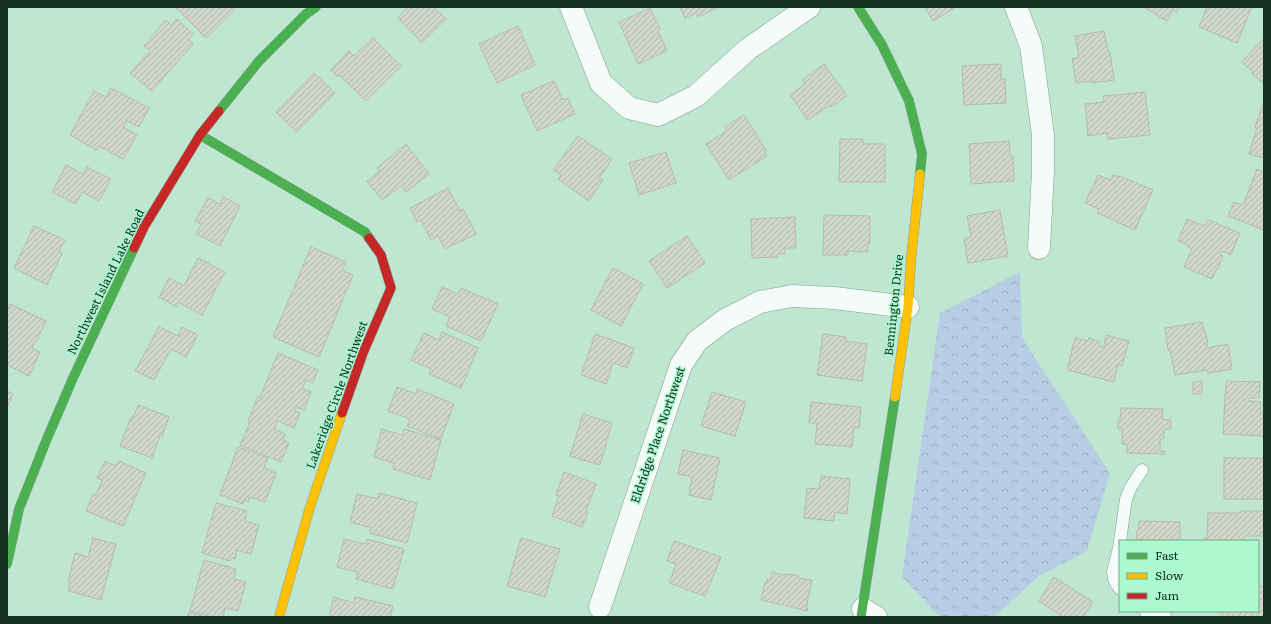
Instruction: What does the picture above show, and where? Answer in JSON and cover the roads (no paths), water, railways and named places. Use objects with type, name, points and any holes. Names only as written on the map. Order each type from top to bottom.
[{"type":"street","name":"Northwest Island Lake Road","points":[[7,564],[13,507],[46,441],[70,385],[144,227],[200,135],[259,61],[306,14],[316,7]]},
{"type":"street","points":[[571,7],[601,83],[629,108],[658,115],[696,96],[748,49],[809,7]]},
{"type":"street","name":"Bennington Drive","points":[[858,7],[882,45],[909,100],[922,154],[908,307],[867,614]]},
{"type":"street","points":[[1016,7],[1031,46],[1043,135],[1043,171],[1039,248]]},
{"type":"street","name":"Lakeridge Circle Northwest","points":[[200,135],[365,232],[381,255],[391,288],[363,353],[315,492],[278,617]]},
{"type":"street","name":"Eldridge Place Northwest","points":[[600,607],[681,365],[697,341],[725,320],[760,302],[792,296],[834,298],[908,307]]},
{"type":"lane","points":[[1119,540],[1126,499],[1131,487],[1142,470]]},
{"type":"lane","points":[[1119,541],[1113,572],[1114,579],[1119,588]]}]
